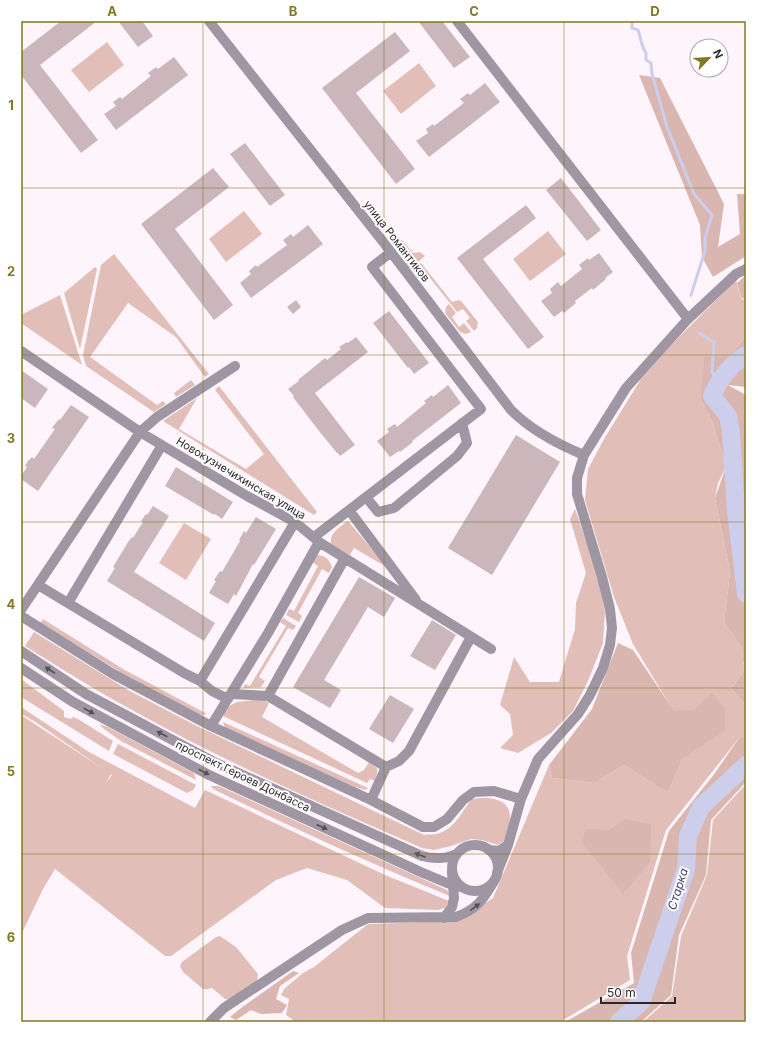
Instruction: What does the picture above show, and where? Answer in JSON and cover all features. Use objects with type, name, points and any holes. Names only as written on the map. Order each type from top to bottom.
[{"type":"street","name":"улица Романтиков","points":[[209,21],[391,252],[512,410],[528,426],[563,446],[584,455]]},
{"type":"street","points":[[457,21],[688,319]]},
{"type":"street","points":[[211,726],[230,696],[316,539],[348,510],[481,408],[372,267],[391,252]]},
{"type":"street","points":[[210,1022],[224,1008],[342,930],[368,918],[456,917],[480,904],[496,877],[508,845],[521,799],[538,759],[578,714],[590,695],[603,668],[610,645],[612,628],[610,609],[577,494],[577,478],[584,455],[626,388],[688,319],[736,274],[746,269]]},
{"type":"street","name":"Новокузнечихинская улица","points":[[21,351],[140,432],[295,522],[316,539],[345,558],[491,649]]},
{"type":"street","points":[[21,610],[140,432],[157,417],[235,366]]},
{"type":"street","points":[[366,497],[378,512],[394,508],[457,456],[467,443],[462,423]]},
{"type":"street","points":[[68,603],[162,445]]},
{"type":"street","points":[[348,510],[420,604]]},
{"type":"street","points":[[200,681],[295,522]]},
{"type":"street","points":[[268,696],[345,558]]},
{"type":"street","points":[[38,585],[184,673],[200,681],[212,691],[230,696],[268,696],[386,767]]},
{"type":"street","points":[[21,616],[113,674],[211,726],[371,800],[423,827],[434,827],[447,819],[463,800],[474,792],[494,791],[521,799]]},
{"type":"street","points":[[371,800],[386,767],[399,761],[409,751],[471,636]]},
{"type":"street","name":"проспект Героев Донбасса","points":[[21,651],[86,694],[214,762],[422,856],[432,858],[451,857],[457,854]]},
{"type":"street","name":"проспект Героев Донбасса","points":[[21,668],[73,702],[209,775],[423,873],[464,888]]},
{"type":"street","points":[[444,918],[452,907],[454,898],[452,872],[452,863],[457,854],[465,847],[473,845],[482,846],[489,850],[496,860],[496,877],[488,887],[481,890],[472,891],[464,888],[455,880],[452,872]]},
{"type":"street","points":[[489,850],[499,850],[508,845]]},
{"type":"shaded area","points":[[107,42],[124,65],[89,92],[71,70]]},
{"type":"shaded area","points":[[419,63],[436,86],[401,114],[383,91]]},
{"type":"shaded area","points":[[639,75],[660,78],[724,204],[718,247],[740,234],[737,194],[746,194],[746,256],[713,277],[702,257],[700,225]]},
{"type":"shaded area","points":[[244,211],[262,234],[226,262],[209,239]]},
{"type":"shaded area","points":[[548,231],[566,254],[530,281],[513,259]]},
{"type":"shaded area","points":[[400,240],[402,240],[413,253],[420,252],[425,256],[418,262]]},
{"type":"shaded area","points":[[400,241],[416,263],[409,268],[405,260],[409,256],[399,243]]},
{"type":"shaded area","points":[[114,254],[209,374],[205,377],[176,337],[128,303],[90,357],[157,405],[163,401],[166,404],[154,412],[86,366],[83,355],[101,265]]},
{"type":"shaded area","points":[[421,263],[452,302],[459,300],[462,302],[478,322],[477,328],[474,331],[466,321],[470,318],[463,309],[457,312],[419,264]]},
{"type":"shaded area","points":[[95,267],[97,269],[80,349],[64,293]]},
{"type":"shaded area","points":[[746,275],[746,301],[741,297],[737,283]]},
{"type":"shaded area","points":[[736,280],[741,298],[746,302],[746,336],[729,356],[701,399],[713,423],[726,467],[718,483],[715,498],[730,572],[724,622],[742,648],[744,671],[731,689],[746,705],[746,738],[739,738],[666,830],[627,956],[630,980],[560,1022],[296,1022],[286,1015],[289,999],[281,995],[284,989],[368,924],[459,921],[493,898],[549,765],[552,778],[595,783],[624,765],[668,793],[682,760],[724,730],[695,709],[674,712],[633,644],[614,597],[585,500],[588,469],[604,439],[641,379],[672,344]]},
{"type":"shaded area","points":[[60,295],[82,365],[21,323],[21,315]]},
{"type":"shaded area","points":[[449,304],[456,313],[452,317],[459,327],[464,323],[471,332],[466,334],[460,332],[445,313],[446,307]]},
{"type":"shaded area","points":[[746,336],[746,387],[728,385],[746,395],[746,705],[731,689],[744,671],[742,648],[724,622],[730,572],[715,498],[726,467],[713,423],[701,399],[704,357],[729,356]]},
{"type":"shaded area","points":[[191,380],[195,385],[176,397],[174,393]]},
{"type":"shaded area","points":[[219,386],[317,512],[314,515],[163,421],[197,398],[179,429],[246,469],[264,454],[215,390]]},
{"type":"shaded area","points":[[575,509],[598,575],[605,612],[603,643],[588,681],[573,711],[551,733],[518,753],[500,748],[513,735],[510,714],[500,705],[514,657],[530,682],[559,682],[575,629],[576,603],[586,573],[570,519]]},
{"type":"shaded area","points":[[348,521],[388,568],[354,548],[350,555],[331,544],[333,533]]},
{"type":"shaded area","points":[[184,523],[211,539],[186,580],[159,563]]},
{"type":"shaded area","points":[[316,555],[326,558],[332,567],[329,573],[322,569],[298,613],[302,616],[299,622],[286,615],[289,609],[294,611],[318,566],[312,562]]},
{"type":"shaded area","points":[[283,618],[296,626],[293,630],[288,628],[259,677],[265,681],[261,687],[243,688],[245,684],[250,686],[286,626],[280,622]]},
{"type":"shaded area","points":[[43,619],[123,669],[207,714],[202,715],[195,713],[122,673],[40,623]]},
{"type":"shaded area","points":[[34,632],[128,690],[195,725],[424,835],[438,834],[445,831],[458,819],[472,799],[488,798],[497,800],[507,807],[510,817],[504,841],[498,845],[482,840],[471,839],[434,850],[422,848],[348,816],[239,765],[167,729],[64,671],[25,646]]},
{"type":"shaded area","points":[[618,643],[633,650],[674,711],[695,709],[712,693],[725,708],[725,730],[682,760],[668,793],[624,765],[595,783],[552,778],[549,765],[592,709]]},
{"type":"shaded area","points":[[21,679],[64,711],[64,717],[71,719],[73,717],[78,719],[113,741],[109,751],[21,697]]},
{"type":"shaded area","points":[[262,699],[269,703],[262,717],[358,773],[364,770],[369,762],[377,768],[375,781],[370,779],[367,783],[223,716],[227,707],[237,702]]},
{"type":"shaded area","points":[[21,707],[89,752],[195,808],[205,790],[385,875],[449,901],[445,908],[438,910],[385,908],[347,880],[307,868],[276,880],[171,956],[165,956],[55,869],[43,889],[21,935],[21,715],[103,769],[34,721],[21,714]]},
{"type":"shaded area","points":[[223,722],[368,788],[366,790],[355,787],[225,728]]},
{"type":"shaded area","points":[[99,724],[108,727],[194,773],[196,780],[121,741]]},
{"type":"shaded area","points":[[739,738],[746,738],[746,782],[711,820],[706,875],[679,935],[671,995],[641,1022],[565,1022],[634,983],[631,953],[669,831],[715,773]]},
{"type":"shaded area","points":[[118,744],[196,785],[193,790],[187,793],[113,754]]},
{"type":"shaded area","points":[[746,784],[746,1022],[643,1022],[672,996],[681,936],[707,875],[713,820]]},
{"type":"shaded area","points":[[211,786],[219,786],[447,890],[450,896],[301,831],[213,789]]},
{"type":"shaded area","points":[[626,819],[651,825],[650,862],[623,894],[582,843],[585,829],[609,830]]},
{"type":"shaded area","points":[[220,936],[236,947],[258,974],[257,981],[231,1000],[225,999],[212,988],[203,989],[183,972],[180,966],[182,962],[216,937]]},
{"type":"shaded area","points":[[293,971],[299,973],[280,986],[276,999],[287,1005],[282,1013],[261,1014],[251,1010],[236,1020],[230,1017],[241,1008]]},
{"type":"building","points":[[61,21],[97,21],[40,65],[98,140],[81,153],[21,75],[21,52]]},
{"type":"building","points":[[118,21],[142,21],[153,36],[138,47]]},
{"type":"building","points":[[418,21],[442,21],[470,57],[454,68]]},
{"type":"building","points":[[395,32],[410,51],[356,93],[415,169],[396,184],[322,88]]},
{"type":"building","points":[[174,57],[188,75],[116,130],[104,114],[116,106],[113,102],[120,97],[122,99],[151,76],[148,73],[156,67],[158,69]]},
{"type":"building","points":[[485,83],[500,102],[429,157],[416,141],[428,133],[426,129],[433,124],[434,126],[464,103],[460,99],[468,93],[470,95]]},
{"type":"building","points":[[245,143],[285,195],[270,206],[230,154]]},
{"type":"building","points":[[213,168],[229,187],[175,229],[233,305],[214,320],[141,224]]},
{"type":"building","points":[[561,178],[601,230],[587,241],[546,190]]},
{"type":"building","points":[[526,205],[536,218],[483,259],[544,337],[528,349],[457,258]]},
{"type":"building","points":[[308,225],[323,244],[251,298],[240,283],[251,274],[249,271],[256,265],[257,267],[287,245],[283,240],[291,234],[293,237]]},
{"type":"building","points":[[599,253],[613,272],[593,290],[592,288],[575,301],[576,303],[564,313],[562,311],[554,317],[541,301],[552,293],[550,289],[558,282],[561,286],[582,269],[579,265],[588,258],[589,260]]},
{"type":"building","points":[[296,300],[301,307],[293,314],[287,307]]},
{"type":"building","points":[[389,311],[429,363],[414,374],[373,323]]},
{"type":"building","points":[[356,337],[368,352],[315,393],[355,445],[340,456],[319,431],[288,389],[325,358],[327,360],[341,349],[339,347]]},
{"type":"building","points":[[21,370],[48,389],[35,408],[21,398]]},
{"type":"building","points":[[448,385],[461,403],[400,452],[399,451],[390,457],[377,441],[389,432],[387,429],[395,424],[397,427],[426,403],[424,401],[432,395],[433,397]]},
{"type":"building","points":[[71,405],[89,417],[38,491],[21,479],[21,476],[27,467],[25,466],[28,461],[32,457],[34,459],[55,429],[52,428]]},
{"type":"building","points":[[516,435],[560,462],[492,575],[448,548]]},
{"type":"building","points":[[176,467],[233,502],[222,519],[165,486]]},
{"type":"building","points":[[153,506],[169,516],[134,572],[215,623],[204,641],[107,581],[115,568],[113,567],[128,542],[132,537],[133,538],[143,522],[141,521]]},
{"type":"building","points":[[256,517],[276,529],[254,565],[253,564],[236,596],[234,594],[228,604],[209,593],[216,581],[214,580],[220,571],[222,572],[240,541],[239,540],[244,531],[246,533]]},
{"type":"building","points":[[359,577],[395,598],[384,617],[368,607],[324,680],[341,690],[330,708],[293,687]]},
{"type":"building","points":[[432,620],[456,635],[435,670],[410,656]]},
{"type":"building","points":[[390,695],[414,709],[393,743],[369,729]]},
{"type":"waterway","points":[[632,21],[632,28],[638,30],[646,53],[646,60],[651,63],[652,74],[667,127],[694,194],[712,215],[705,238],[705,251],[691,295]]},
{"type":"waterway","points":[[699,333],[714,342],[712,371],[717,384]]},
{"type":"waterway","name":"Старка","points":[[746,355],[735,363],[726,373],[712,396],[728,416],[731,432],[736,511],[746,594]]},
{"type":"waterway","name":"Старка","points":[[619,1022],[641,1002],[686,869],[688,836],[701,807],[746,765]]}]
